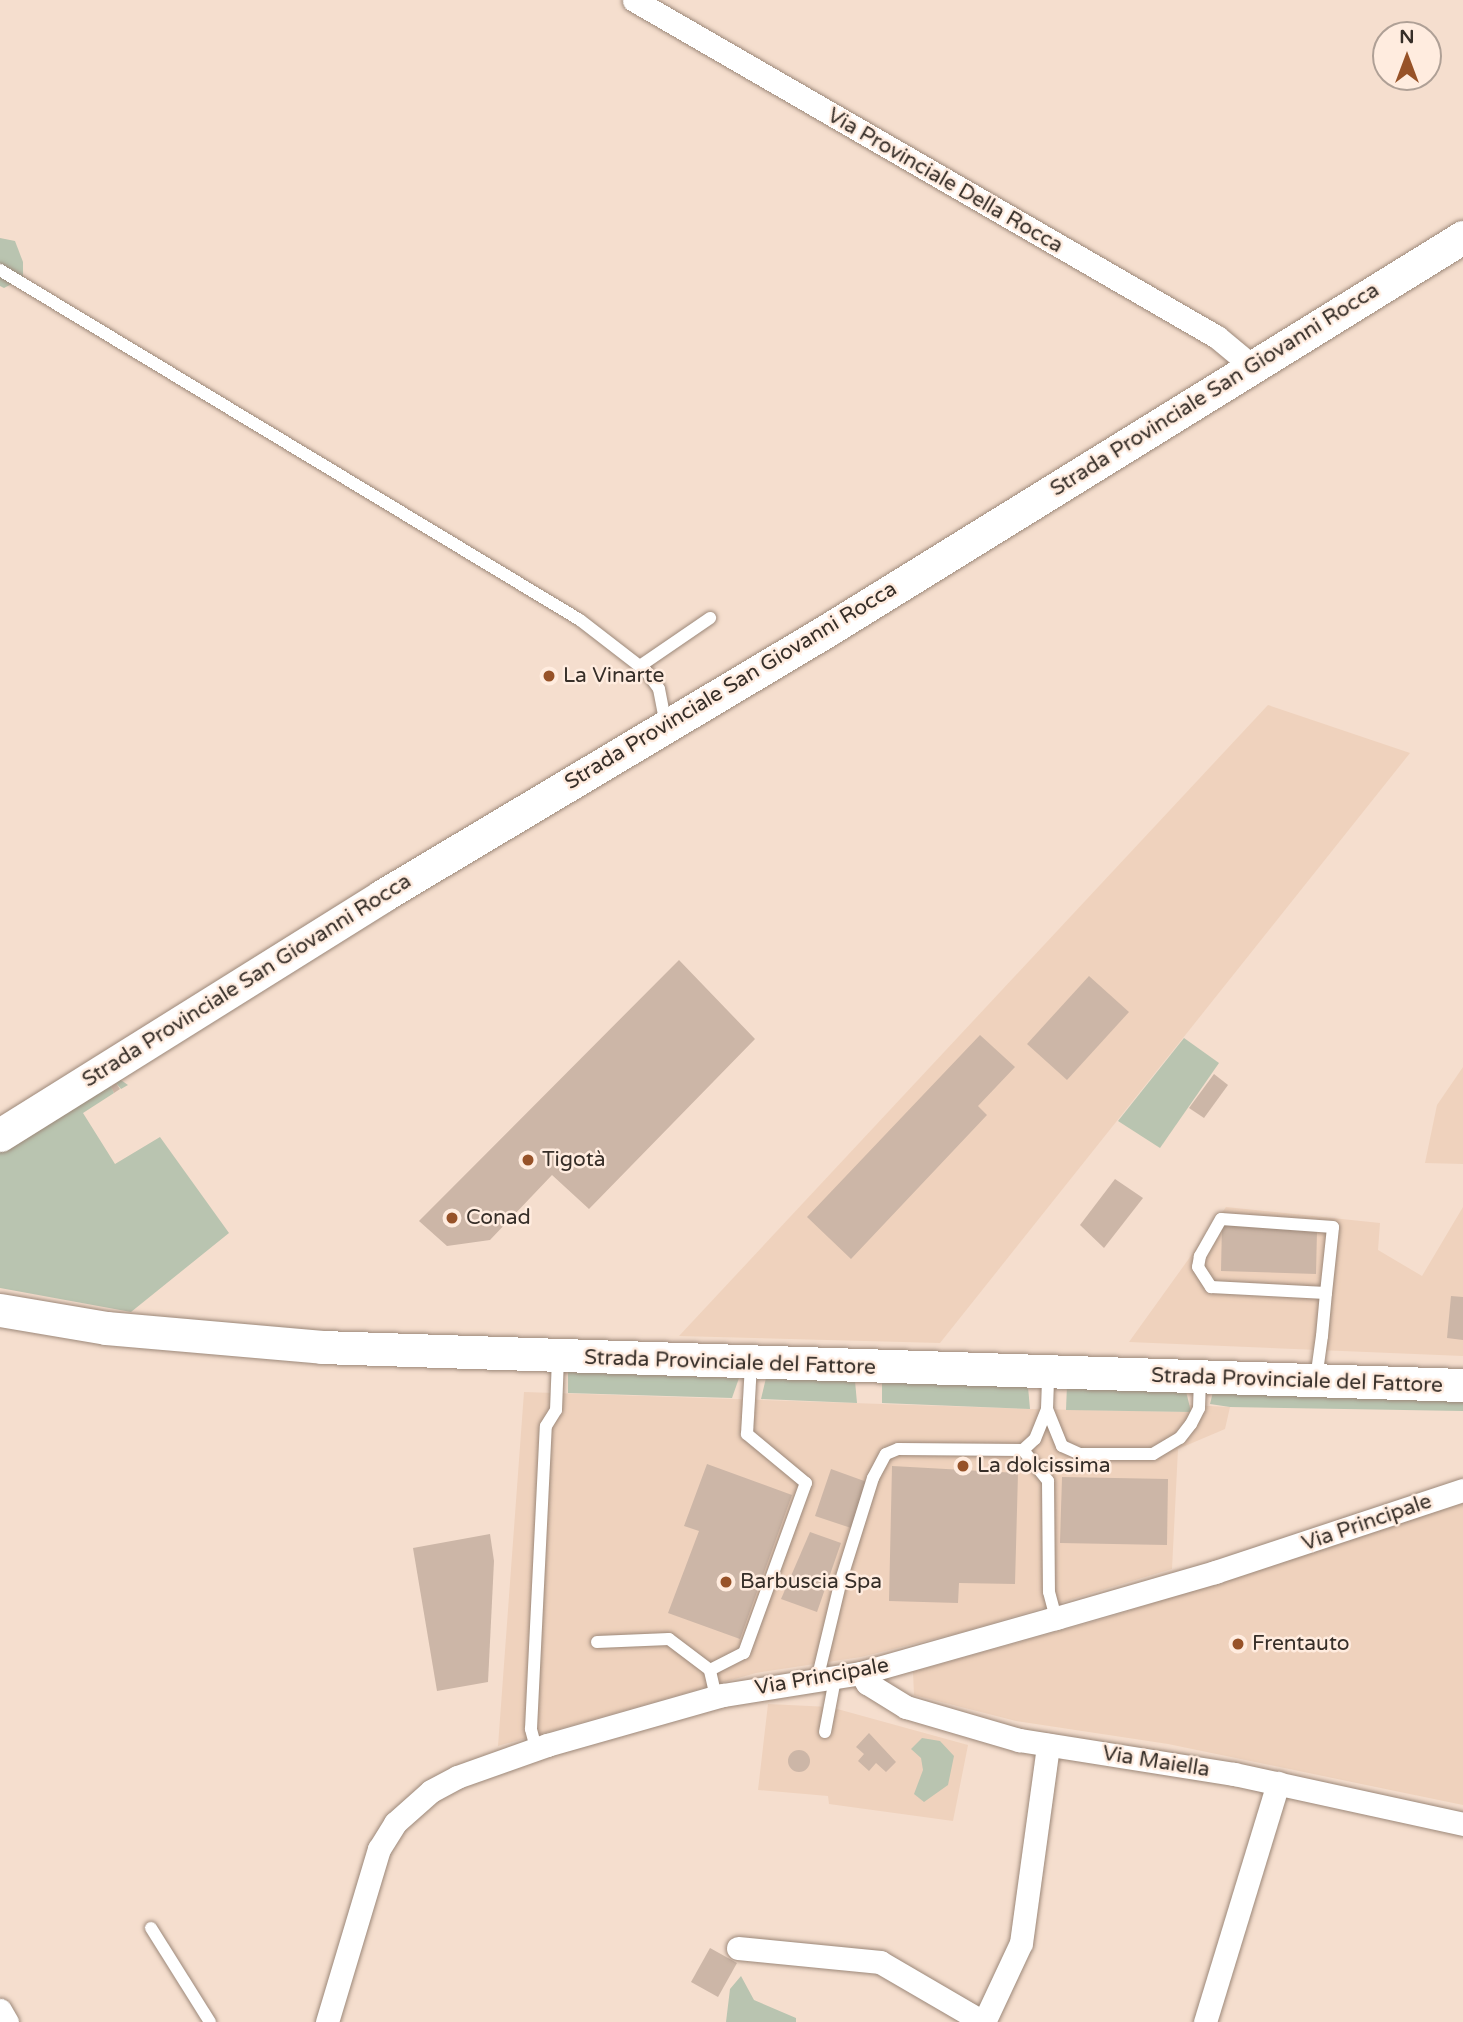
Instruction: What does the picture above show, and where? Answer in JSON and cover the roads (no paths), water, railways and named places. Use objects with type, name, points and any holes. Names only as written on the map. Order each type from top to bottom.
[{"type":"main road","name":"Strada Provinciale San Giovanni Rocca","points":[[0,1135],[382,896],[666,726],[1463,237]]},
{"type":"main road","name":"Strada Provinciale del Fattore","points":[[0,1310],[106,1328],[228,1340],[751,1364],[1463,1385]]},
{"type":"street","name":"Via Provinciale Della Rocca","points":[[634,0],[1217,337],[1252,366]]},
{"type":"street","name":"Via Principale","points":[[327,2022],[379,1849],[395,1823],[457,1777],[536,1748],[716,1697],[862,1673],[1056,1618],[1228,1568],[1463,1490]]},
{"type":"street","name":"Via Maiella","points":[[862,1673],[867,1683],[906,1707],[1048,1745],[1278,1783],[1463,1824]]},
{"type":"street","points":[[738,1948],[880,1962],[984,2022],[1021,1942],[1048,1745]]},
{"type":"street","points":[[1205,2022],[1278,1783]]},
{"type":"street","points":[[0,2010],[7,2022]]},
{"type":"lane","points":[[0,270],[515,580],[640,666],[659,689],[666,726]]},
{"type":"lane","points":[[640,666],[710,618]]},
{"type":"lane","points":[[1316,1381],[1326,1293],[1333,1227],[1221,1219],[1200,1256],[1198,1267],[1212,1287],[1326,1293]]},
{"type":"lane","points":[[536,1748],[531,1729],[546,1426],[556,1410],[558,1356]]},
{"type":"lane","points":[[710,1670],[744,1653],[806,1483],[747,1434],[751,1364]]},
{"type":"lane","points":[[825,1732],[826,1679],[841,1580],[873,1478],[886,1454],[898,1449],[1023,1450],[1035,1439],[1047,1409],[1048,1374]]},
{"type":"lane","points":[[1047,1409],[1062,1446],[1071,1450],[1153,1454],[1180,1438],[1191,1424],[1199,1408],[1200,1378]]},
{"type":"lane","points":[[1023,1450],[1048,1481],[1049,1592],[1056,1618]]},
{"type":"lane","points":[[597,1642],[669,1639],[710,1670],[716,1697]]},
{"type":"lane","points":[[151,1928],[210,2022]]},
{"type":"place","name":"La Vinarte","points":[[549,676]]},
{"type":"place","name":"Tigotà","points":[[528,1160]]},
{"type":"place","name":"Conad","points":[[452,1218]]},
{"type":"place","name":"La dolcissima","points":[[963,1466]]},
{"type":"place","name":"Barbuscia Spa","points":[[726,1582]]},
{"type":"place","name":"Frentauto","points":[[1238,1644]]}]
